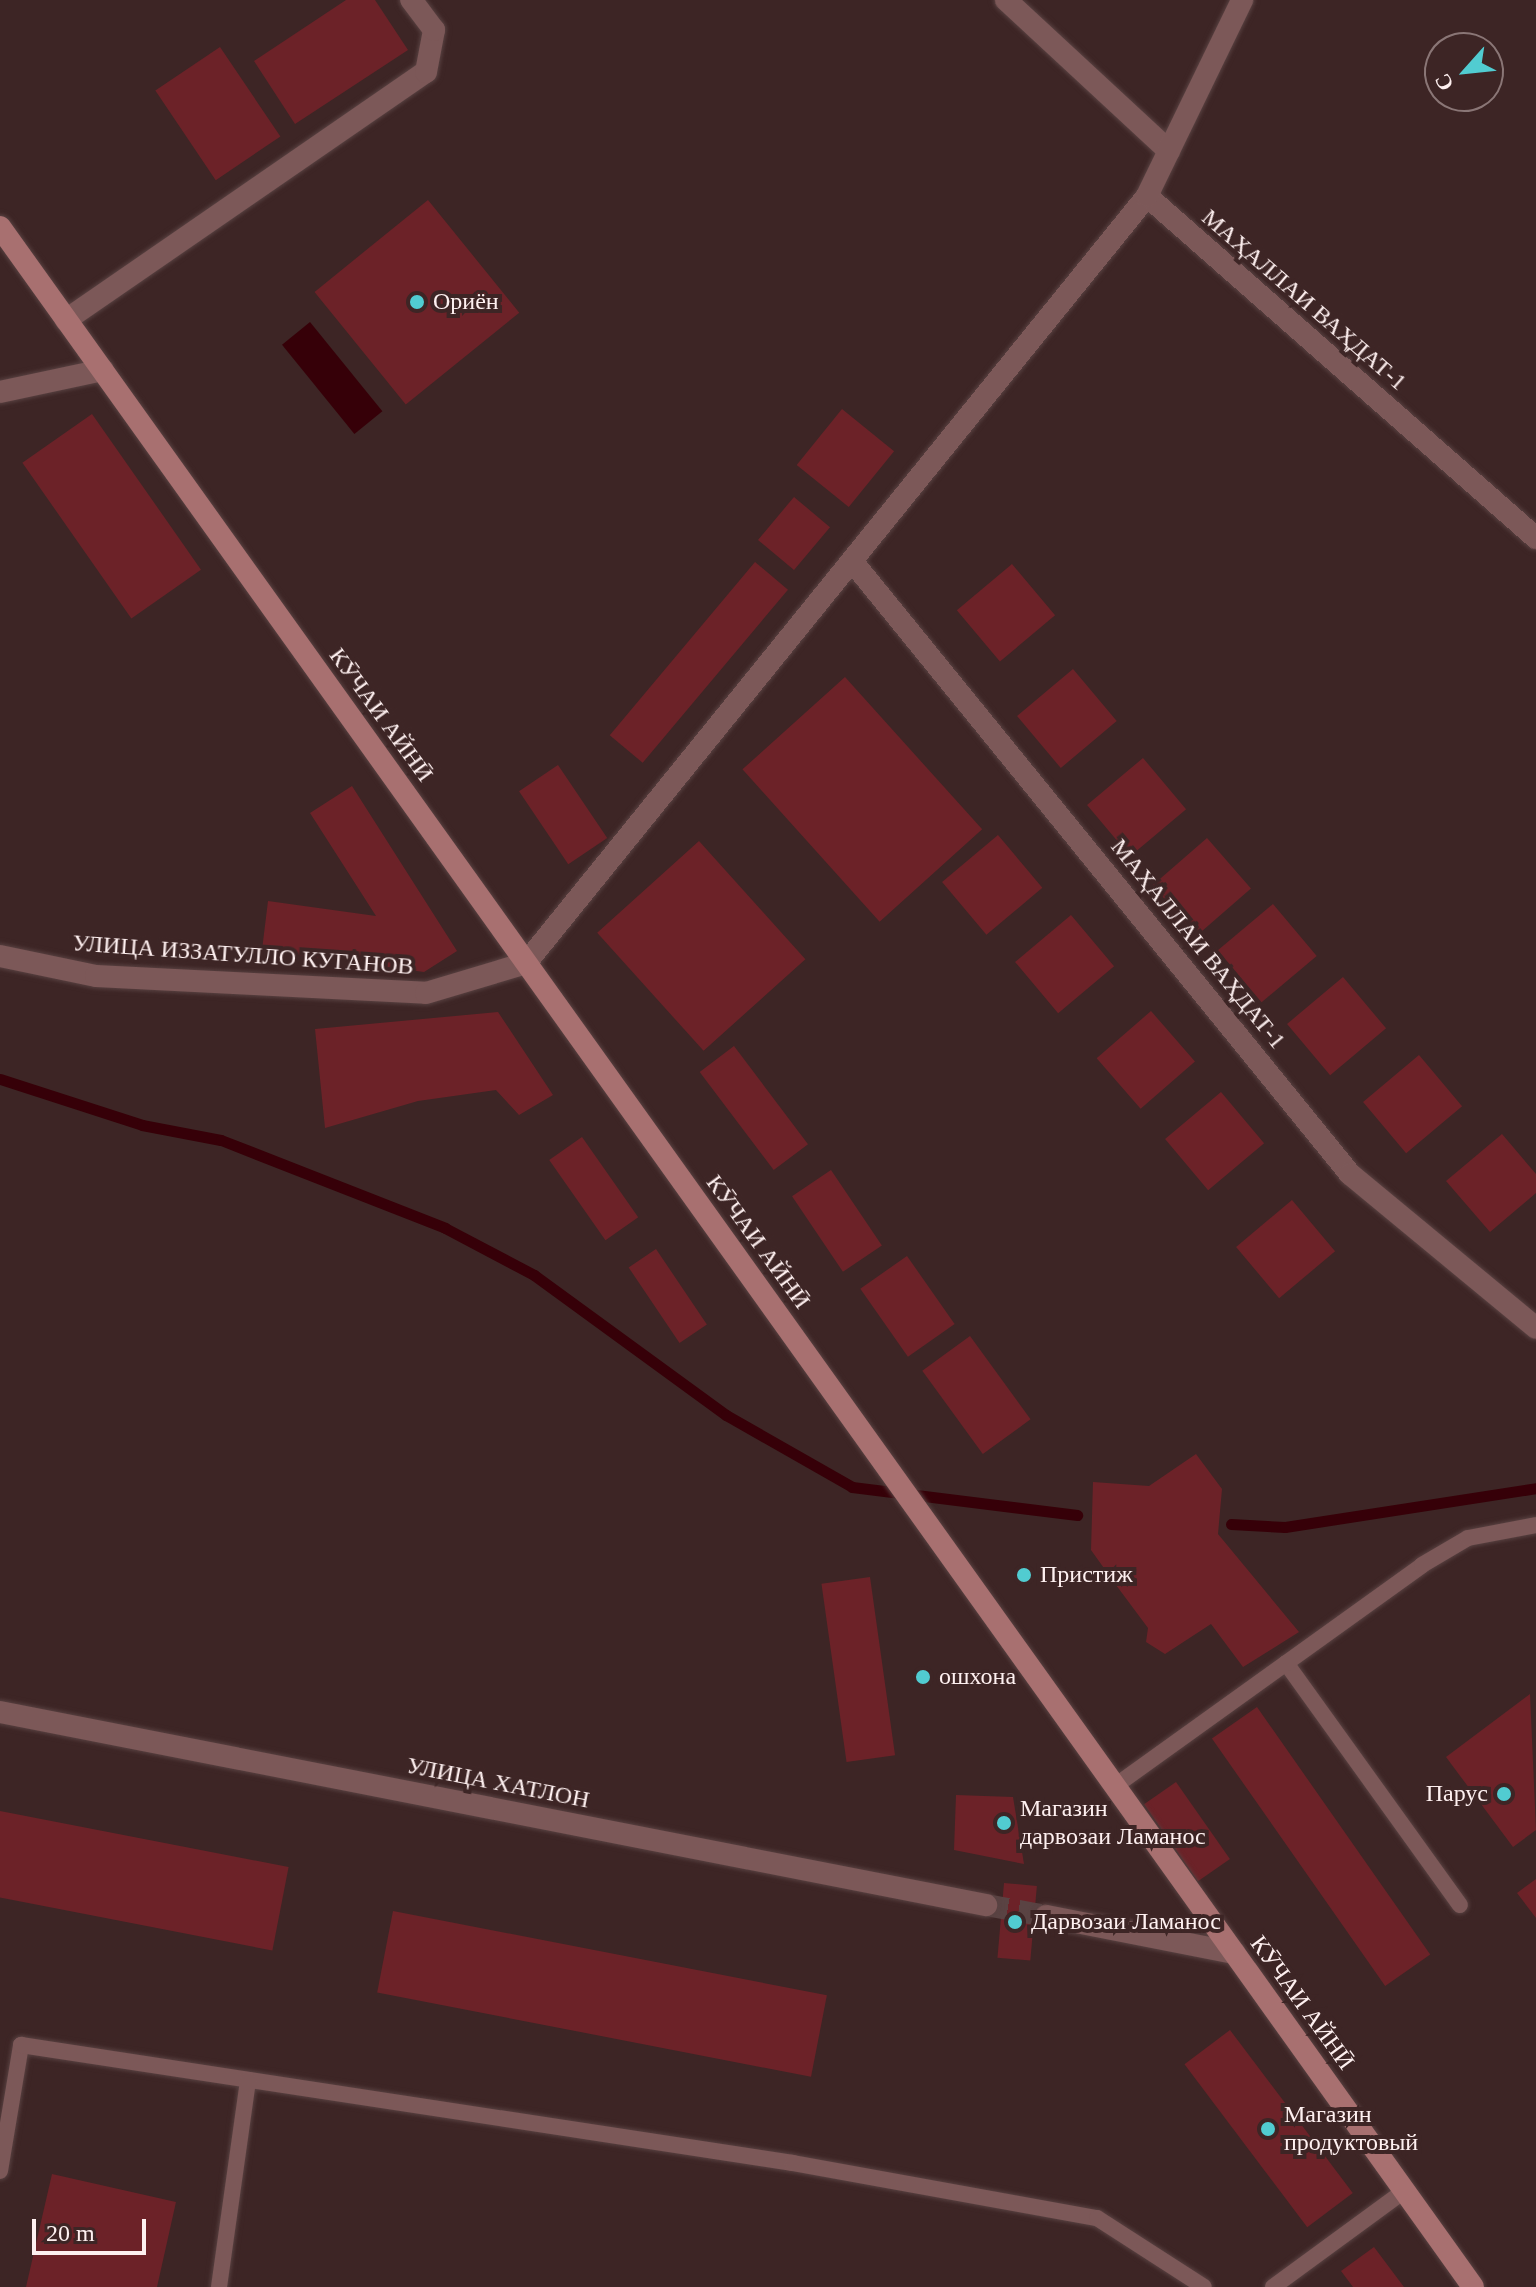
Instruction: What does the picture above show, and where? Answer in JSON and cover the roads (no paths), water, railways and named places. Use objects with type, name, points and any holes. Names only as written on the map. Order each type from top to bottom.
[{"type":"main road","name":"КӮЧАИ АЙНӢ","points":[[0,227],[1473,2287]]},
{"type":"street","points":[[66,320],[426,72],[434,30],[411,0]]},
{"type":"street","points":[[1006,0],[1169,151]]},
{"type":"street","points":[[526,963],[1147,196],[1242,0]]},
{"type":"street","name":"МАҲАЛЛАИ ВАҲДАТ-1","points":[[1147,196],[1536,538]]},
{"type":"street","points":[[0,392],[103,370]]},
{"type":"street","name":"МАҲАЛЛАИ ВАҲДАТ-1","points":[[852,561],[1350,1174],[1536,1328]]},
{"type":"street","name":"УЛИЦА ИЗЗАТУЛЛО КУГАНОВ","points":[[0,956],[96,976],[426,993],[526,963]]},
{"type":"street","name":"УЛИЦА ХАТЛОН","points":[[0,1712],[986,1905]]},
{"type":"street","points":[[1046,1916],[1234,1953]]},
{"type":"lane","points":[[1115,1786],[1468,1538],[1536,1525]]},
{"type":"lane","points":[[1286,1663],[1460,1905]]},
{"type":"lane","points":[[0,2171],[21,2045],[793,2163],[1097,2218],[1204,2287]]},
{"type":"lane","points":[[219,2287],[248,2080]]},
{"type":"lane","points":[[1273,2287],[1404,2191]]},
{"type":"waterway","points":[[0,1079],[142,1125],[221,1140],[445,1228],[534,1275],[726,1415],[852,1487],[1077,1515]]},
{"type":"waterway","points":[[1231,1524],[1285,1527],[1536,1488]]},
{"type":"tunnel","points":[[986,1905],[1046,1916]]},
{"type":"place","name":"Ориён","points":[[417,302]]},
{"type":"place","name":"Пристиж","points":[[1024,1575]]},
{"type":"place","name":"ошхона","points":[[923,1677]]},
{"type":"place","name":"Парус","points":[[1504,1794]]},
{"type":"place","name":"Магазин дарвозаи Ламанос","points":[[1004,1823]]},
{"type":"place","name":"Дарвозаи Ламанос","points":[[1015,1922]]},
{"type":"place","name":"Магазин продуктовый","points":[[1268,2129]]}]
